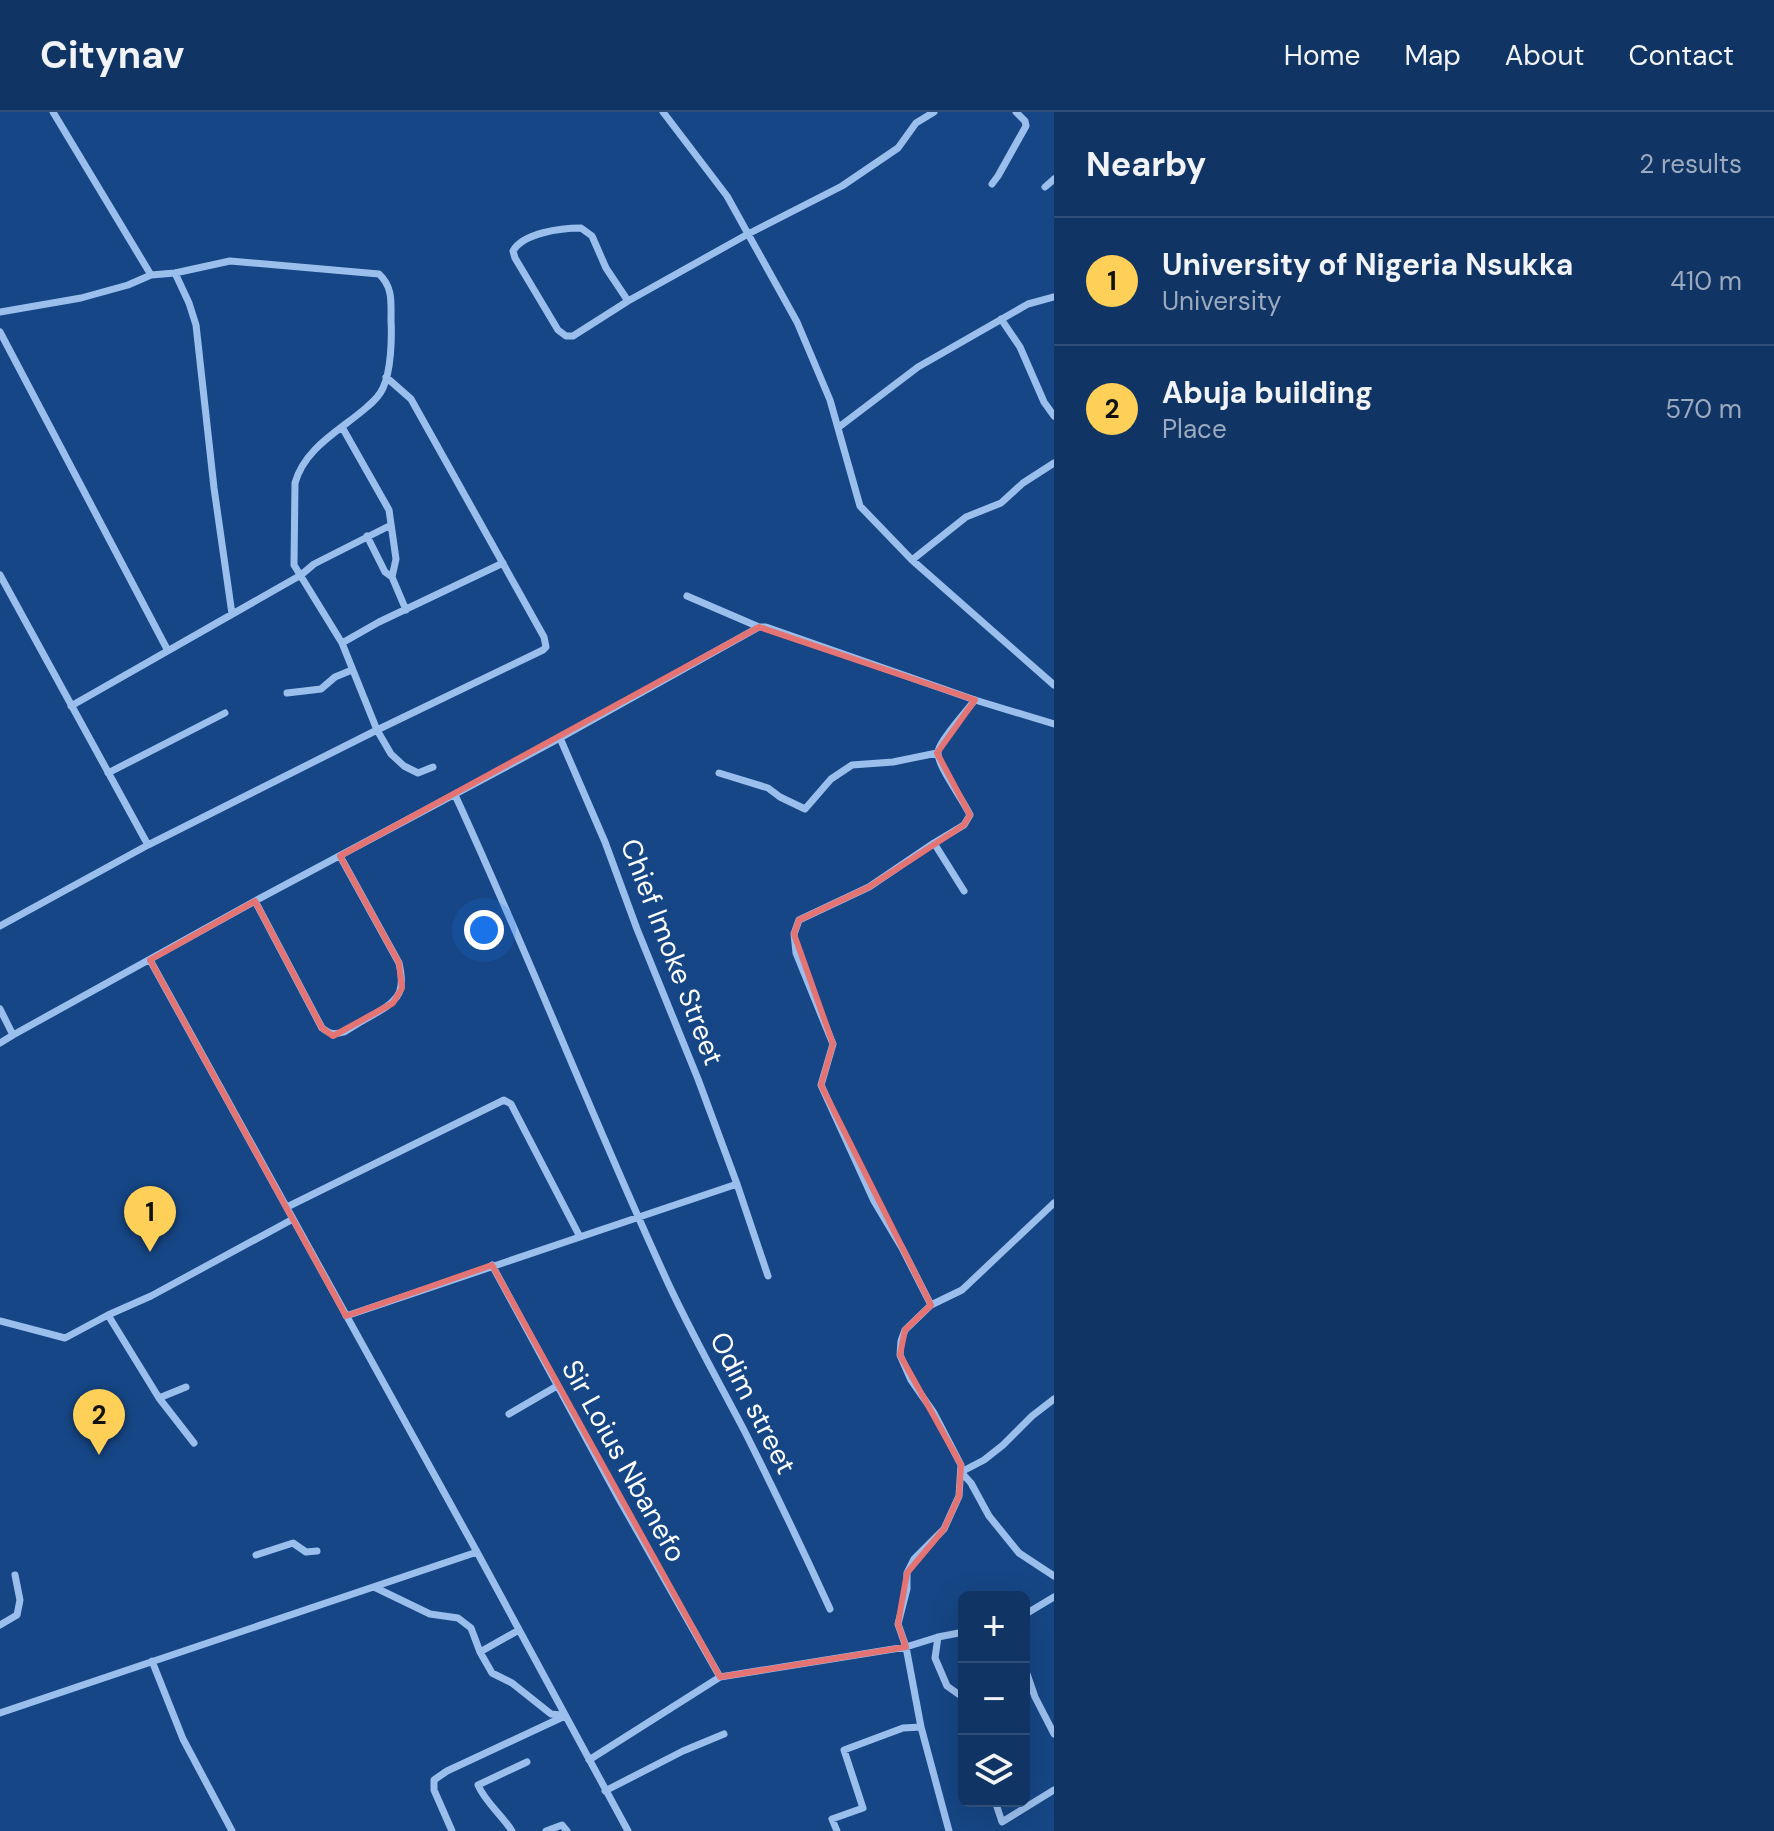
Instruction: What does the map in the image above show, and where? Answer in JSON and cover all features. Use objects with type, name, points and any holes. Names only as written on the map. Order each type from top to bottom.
[{"type":"street","points":[[53,112],[151,275]]},
{"type":"street","points":[[663,112],[727,196],[797,322],[830,400],[860,506],[912,560],[1054,685]]},
{"type":"street","points":[[628,301],[606,268],[592,236],[581,228],[550,231],[517,244],[513,251],[558,330],[566,336],[573,336],[628,301],[748,234],[842,186],[898,148],[916,123],[934,112]]},
{"type":"street","points":[[992,184],[1026,126],[1016,112]]},
{"type":"street","points":[[1045,187],[1054,179]]},
{"type":"street","points":[[0,312],[81,298],[151,275],[230,261],[379,274],[387,281],[391,296],[392,344],[383,390],[372,403],[318,445],[297,477],[293,560],[342,643],[377,730],[391,754],[418,773],[433,767]]},
{"type":"street","points":[[175,273],[196,325],[232,614]]},
{"type":"street","points":[[839,427],[918,367],[1028,304],[1054,297]]},
{"type":"street","points":[[1001,319],[1020,347],[1044,402],[1054,416]]},
{"type":"street","points":[[0,332],[167,649]]},
{"type":"street","points":[[0,926],[148,845],[543,650],[544,637],[411,399],[386,377]]},
{"type":"street","points":[[342,427],[389,510],[396,559],[392,577]]},
{"type":"street","points":[[912,560],[966,517],[1001,503],[1023,483],[1054,463]]},
{"type":"street","points":[[71,706],[301,575],[314,564],[391,525]]},
{"type":"street","points":[[367,536],[385,572],[392,577],[406,610]]},
{"type":"street","points":[[342,643],[503,563]]},
{"type":"street","points":[[0,575],[148,845]]},
{"type":"street","points":[[687,596],[759,627],[1054,724]]},
{"type":"street","points":[[0,1043],[759,627]]},
{"type":"street","points":[[287,693],[321,689],[335,677],[352,670]]},
{"type":"street","points":[[931,1305],[874,1201],[821,1085],[833,1044],[796,953],[794,934],[799,920],[869,887],[964,825],[970,815],[937,753],[940,744],[975,700]]},
{"type":"street","points":[[108,773],[225,713]]},
{"type":"street","name":"Chief Imoke Street","points":[[560,738],[605,842],[737,1184],[768,1276]]},
{"type":"street","points":[[719,773],[768,788],[805,809],[831,779],[852,765],[893,762],[937,753]]},
{"type":"street","name":"Odim street","points":[[455,795],[638,1218],[697,1345],[746,1435],[830,1609]]},
{"type":"street","points":[[934,843],[964,891]]},
{"type":"street","points":[[255,901],[322,1028],[329,1034],[344,1032],[393,1003],[402,988],[402,976],[399,963],[340,856]]},
{"type":"street","points":[[150,960],[628,1831]]},
{"type":"street","points":[[0,1009],[13,1035]]},
{"type":"street","points":[[287,1207],[504,1100],[511,1104],[580,1237]]},
{"type":"street","points":[[346,1316],[737,1184]]},
{"type":"street","points":[[949,1831],[898,1624],[907,1589],[907,1573],[914,1559],[944,1529],[959,1496],[961,1465],[934,1413],[911,1380],[900,1355],[901,1341],[905,1330],[931,1305],[962,1290],[1054,1203]]},
{"type":"street","points":[[0,1321],[65,1338],[151,1296],[293,1219]]},
{"type":"street","name":"Sir Loius Nbanefo","points":[[492,1265],[720,1677]]},
{"type":"street","points":[[108,1315],[159,1398],[194,1443]]},
{"type":"street","points":[[509,1414],[557,1386]]},
{"type":"street","points":[[159,1398],[186,1387]]},
{"type":"street","points":[[961,1472],[984,1460],[1054,1399]]},
{"type":"street","points":[[961,1472],[971,1483],[989,1516],[1019,1553],[1054,1576]]},
{"type":"street","points":[[256,1555],[293,1543],[306,1552],[317,1551]]},
{"type":"street","points":[[0,1713],[477,1552]]},
{"type":"street","points":[[0,1625],[17,1615],[20,1600],[15,1575]]},
{"type":"street","points":[[374,1587],[430,1614],[458,1618],[471,1628],[492,1673],[512,1683],[551,1714],[565,1716]]},
{"type":"street","points":[[1030,1611],[1054,1597]]},
{"type":"street","points":[[480,1652],[519,1630]]},
{"type":"street","points":[[589,1760],[720,1677],[906,1647],[958,1633]]},
{"type":"street","points":[[938,1637],[935,1658],[947,1686],[958,1694]]},
{"type":"street","points":[[152,1661],[183,1739],[232,1831]]},
{"type":"street","points":[[1030,1683],[1054,1734]]},
{"type":"street","points":[[452,1831],[434,1790],[434,1780],[442,1773],[565,1716]]},
{"type":"street","points":[[837,1831],[832,1819],[863,1808],[844,1750],[903,1728],[921,1727]]},
{"type":"street","points":[[605,1791],[724,1734]]},
{"type":"street","points":[[512,1831],[478,1785],[527,1762]]},
{"type":"street","points":[[1030,1805],[1054,1790]]},
{"type":"street","points":[[997,1807],[1002,1822],[1026,1807]]},
{"type":"street","points":[[546,1831],[562,1825],[567,1831]]},
{"type":"highlighted area","points":[[759,627],[975,700],[937,753],[970,815],[964,825],[869,887],[799,920],[794,934],[833,1044],[821,1085],[931,1305],[905,1330],[900,1355],[961,1465],[959,1496],[944,1529],[907,1573],[898,1624],[906,1647],[720,1677],[492,1265],[346,1316],[150,960],[255,901],[322,1028],[333,1036],[393,1003],[402,988],[399,963],[340,856]]},
{"type":"place","name":"University of Nigeria Nsukka","points":[[150,1252]]},
{"type":"place","name":"Abuja building","points":[[99,1455]]}]
